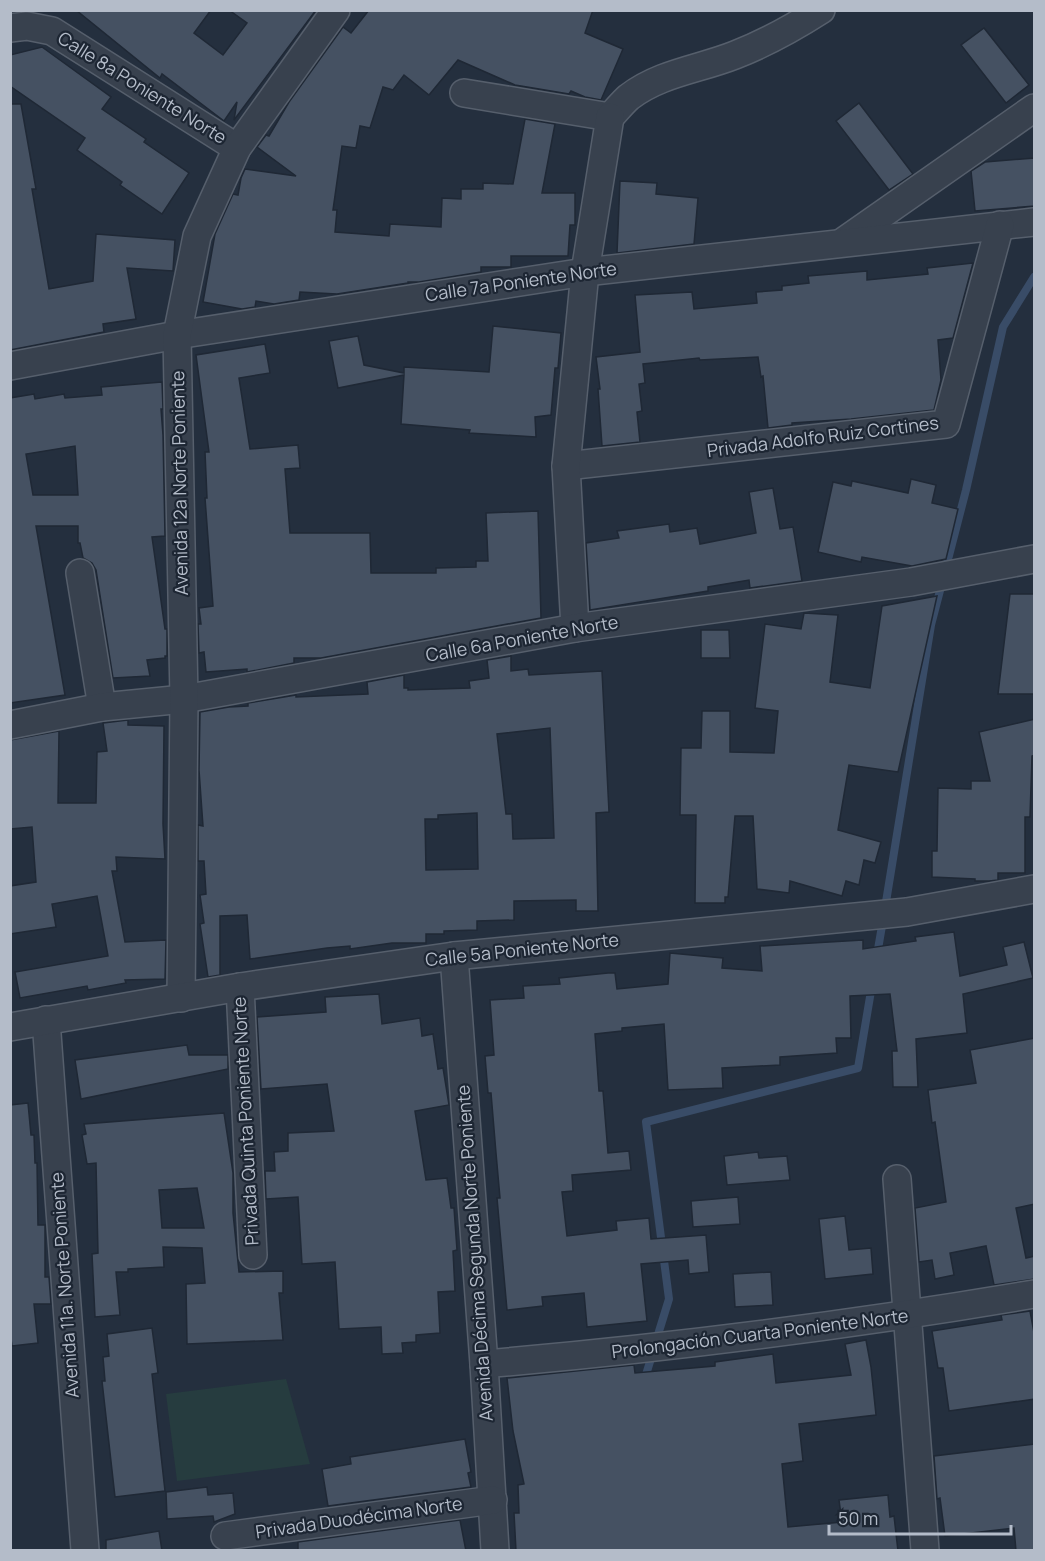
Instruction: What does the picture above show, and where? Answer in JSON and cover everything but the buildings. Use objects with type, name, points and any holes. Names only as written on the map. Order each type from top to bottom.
[{"type":"street","name":"Avenida 12a Norte Poniente","points":[[181,998],[184,699],[177,335],[197,236],[237,148],[336,10]]},
{"type":"street","points":[[575,628],[566,466],[585,272],[610,117],[629,97],[649,85],[683,70],[732,57],[775,39],[821,10]]},
{"type":"street","name":"Calle 8a Poniente Norte","points":[[10,28],[27,26],[52,31],[237,148]]},
{"type":"street","points":[[464,93],[610,117]]},
{"type":"street","points":[[840,243],[1035,108]]},
{"type":"street","name":"Calle 7a Poniente Norte","points":[[10,366],[177,335],[585,272],[1018,224]]},
{"type":"street","name":"Privada Adolfo Ruiz Cortines","points":[[566,466],[946,424],[1018,224]]},
{"type":"street","name":"Calle 6a Poniente Norte","points":[[10,725],[102,707],[184,699],[575,628],[911,582],[1035,559]]},
{"type":"street","points":[[80,573],[102,707]]},
{"type":"street","name":"Calle 5a Poniente Norte","points":[[10,1027],[240,987],[454,956],[907,912],[1035,889]]},
{"type":"street","name":"Avenida Décima Segunda Norte Poniente","points":[[454,956],[484,1364],[495,1551]]},
{"type":"street","name":"Privada Quinta Poniente Norte","points":[[240,987],[253,1255]]},
{"type":"street","name":"Avenida 11a. Norte Poniente","points":[[46,1020],[85,1551]]},
{"type":"street","points":[[897,1179],[925,1551]]},
{"type":"street","name":"Prolongación Cuarta Poniente Norte","points":[[484,1364],[666,1346],[908,1315],[1035,1294]]},
{"type":"street","name":"Privada Duodécima Norte","points":[[225,1536],[492,1500]]},
{"type":"green space","points":[[286,1379],[310,1464],[177,1481],[166,1394]]},
{"type":"waterway","points":[[945,571],[1003,327],[1034,277]]},
{"type":"waterway","points":[[885,908],[931,625],[942,583]]},
{"type":"waterway","points":[[877,955],[883,920]]},
{"type":"waterway","points":[[656,1341],[669,1299],[646,1122],[858,1068],[872,985]]},
{"type":"waterway","points":[[644,1381],[653,1352]]}]
